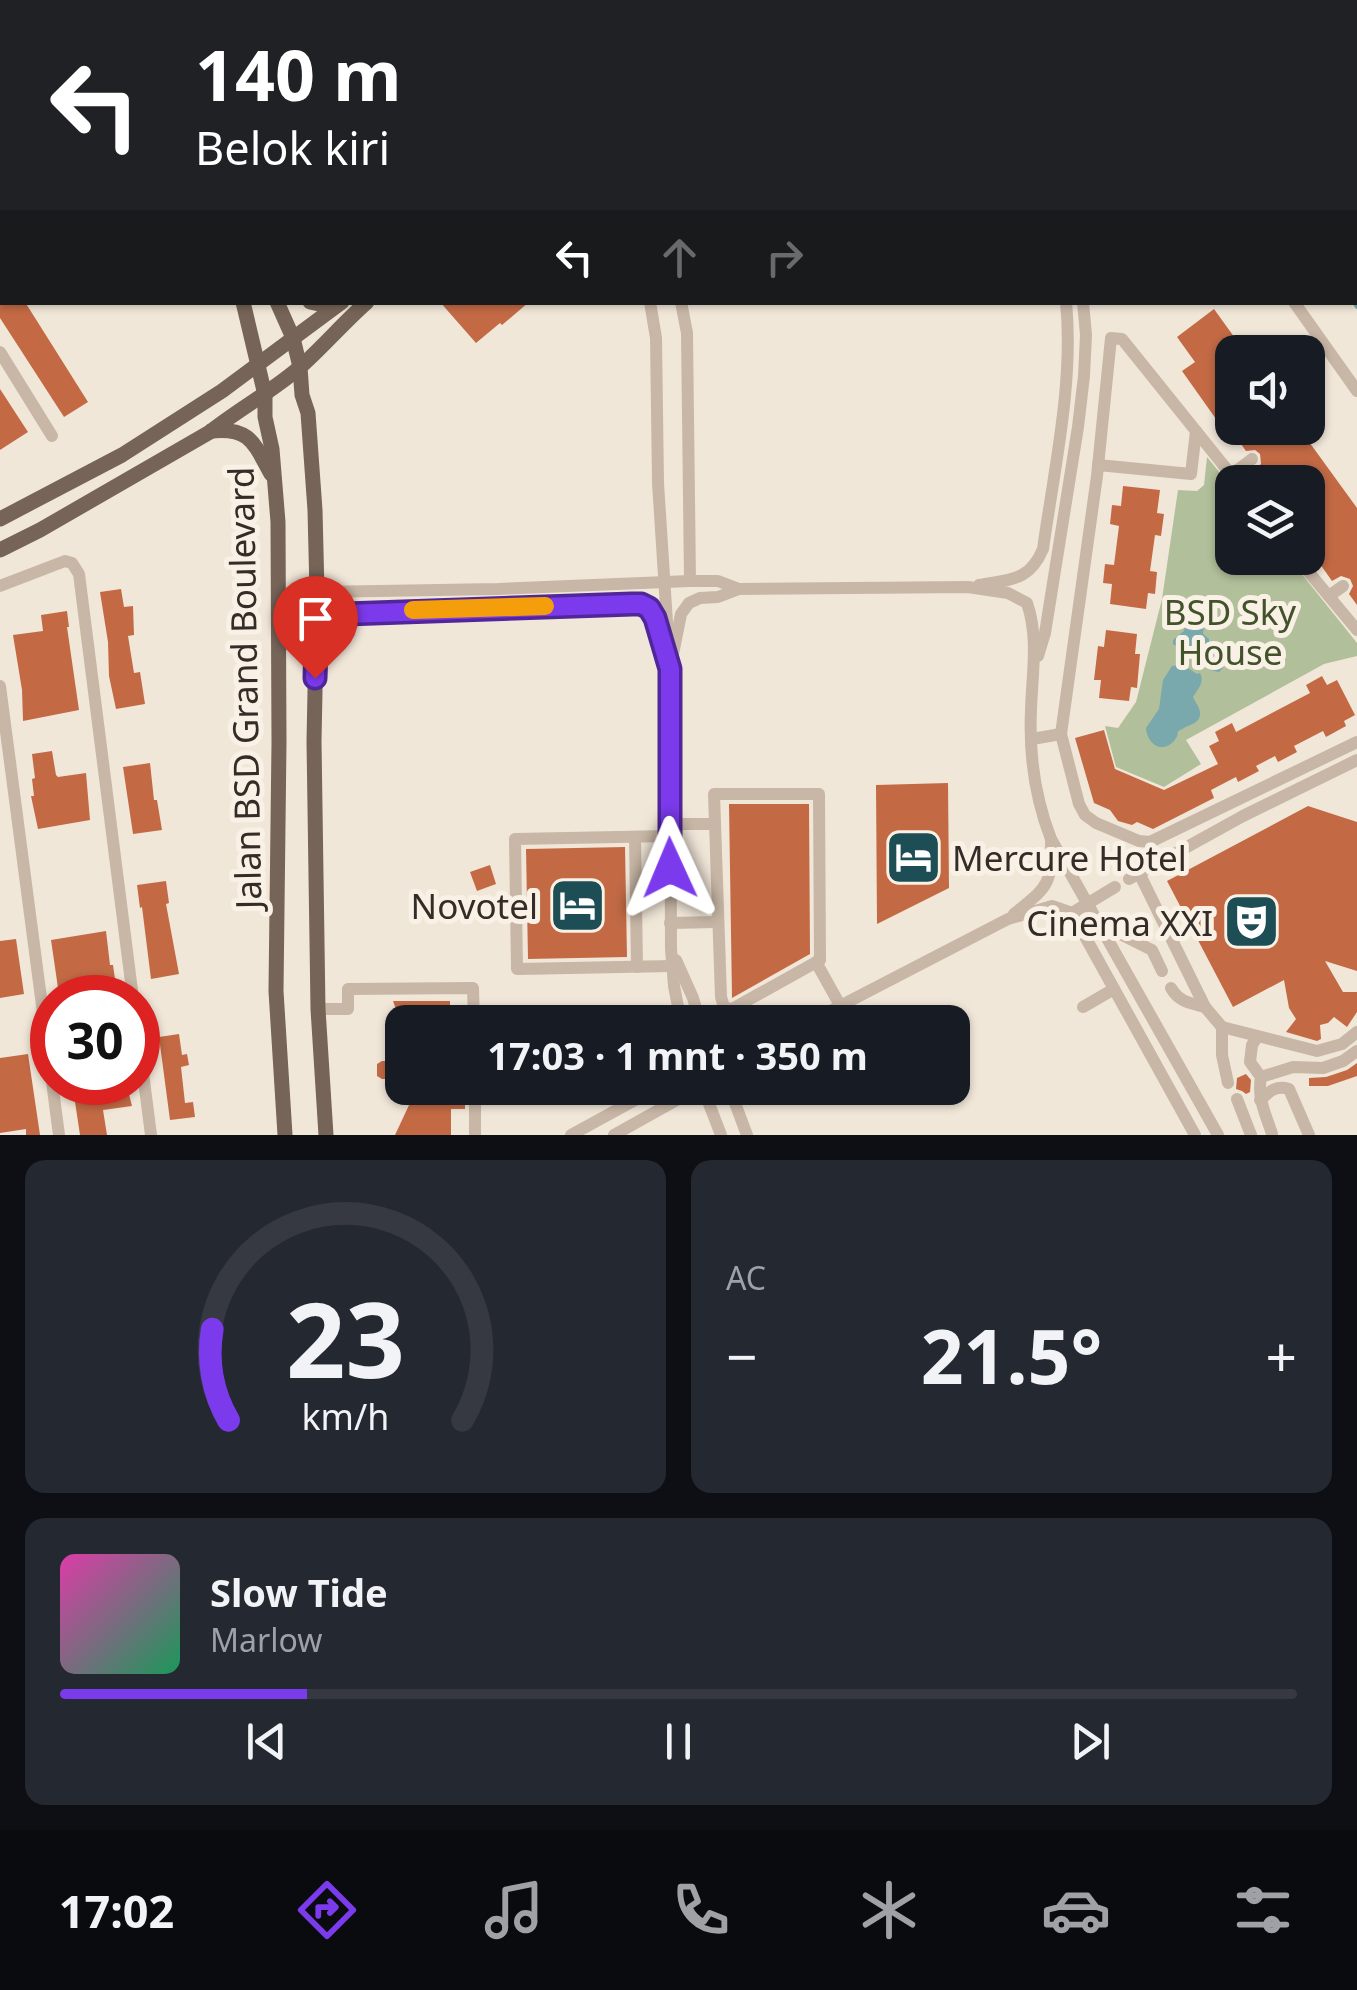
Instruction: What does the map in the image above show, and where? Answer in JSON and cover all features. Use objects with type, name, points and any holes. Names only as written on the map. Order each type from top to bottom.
[{"type":"main road","name":"Jalan BSD Grand Boulevard","points":[[244,305],[265,395],[275,482],[279,742],[276,991],[285,1135]]},
{"type":"main road","name":"Jalan BSD Grand Boulevard","points":[[278,305],[300,367],[316,510],[318,1009],[326,1135]]},
{"type":"main road","points":[[0,519],[122,455],[222,391],[338,305]]},
{"type":"main road","points":[[0,550],[210,432],[265,395],[300,367],[363,305]]},
{"type":"main road","points":[[210,432],[244,434],[275,482]]},
{"type":"street","points":[[650,305],[656,338],[658,483],[670,669],[671,950],[678,1005]]},
{"type":"street","points":[[681,305],[686,333],[690,582]]},
{"type":"street","points":[[1034,668],[1045,633],[1068,372],[1066,305]]},
{"type":"street","points":[[968,587],[1030,572],[1050,550],[1074,450],[1084,376],[1084,305]]},
{"type":"street","points":[[1296,305],[1357,391]]},
{"type":"street","points":[[1223,465],[1122,339],[1111,338],[1061,734],[1079,804],[1096,823],[1150,842],[1357,742]]},
{"type":"street","points":[[0,352],[52,436]]},
{"type":"street","points":[[1070,473],[1098,464],[1191,474],[1196,432]]},
{"type":"street","points":[[1074,450],[1098,464]]},
{"type":"street","points":[[1247,465],[1252,459]]},
{"type":"street","points":[[658,483],[668,493],[682,490],[687,482]]},
{"type":"street","points":[[0,586],[65,561],[72,563],[78,574],[130,975]]},
{"type":"street","points":[[1311,575],[1357,630]]},
{"type":"street","points":[[317,592],[718,581],[739,589]]},
{"type":"street","points":[[1329,596],[1343,586]]},
{"type":"street","points":[[670,669],[681,614],[689,603],[739,589],[968,587],[1008,593],[1027,603],[1034,621],[1030,712],[1034,782],[1042,816],[1051,839],[1218,1135]]},
{"type":"street","points":[[378,590],[371,600],[380,611]]},
{"type":"street","points":[[317,615],[641,604],[655,618],[670,669]]},
{"type":"street","points":[[0,686],[59,1135]]},
{"type":"street","points":[[1032,739],[1061,734]]},
{"type":"street","points":[[1353,766],[1243,816],[1134,876],[1205,1006],[1222,1027],[1317,1052],[1342,1044],[1357,1032]]},
{"type":"street","points":[[714,794],[819,794],[820,960],[732,1009],[724,1007],[714,824],[714,794]]},
{"type":"street","points":[[672,966],[517,970],[514,838],[635,836],[714,824]]},
{"type":"street","points":[[635,836],[638,967]]},
{"type":"street","points":[[1008,919],[1045,888],[1052,866],[1051,839]]},
{"type":"street","points":[[1072,914],[1115,887]]},
{"type":"street","points":[[845,1005],[1008,919],[1052,906],[1072,914],[1195,1135]]},
{"type":"street","points":[[1096,916],[1152,950],[1162,971]]},
{"type":"street","points":[[670,923],[717,922]]},
{"type":"street","points":[[671,950],[695,1005]]},
{"type":"street","points":[[816,962],[840,1005]]},
{"type":"street","points":[[318,1009],[348,1009],[348,989],[474,988],[474,1005]]},
{"type":"street","points":[[1170,988],[1182,1001],[1205,1006]]},
{"type":"street","points":[[1083,1007],[1114,989]]},
{"type":"street","points":[[1222,1027],[1222,1056],[1228,1083]]},
{"type":"street","points":[[1257,1037],[1250,1062],[1261,1077],[1260,1100],[1272,1134]]},
{"type":"street","points":[[1261,1077],[1293,1067],[1323,1068],[1357,1051]]},
{"type":"street","points":[[1260,1100],[1280,1086],[1289,1089],[1310,1135]]},
{"type":"street","points":[[1237,1099],[1250,1135]]},
{"type":"street","points":[[147,1105],[151,1135]]},
{"type":"street","points":[[474,1105],[475,1135]]},
{"type":"street","points":[[570,1135],[625,1105]]},
{"type":"street","points":[[614,1135],[669,1105]]},
{"type":"street","points":[[708,1105],[721,1135]]},
{"type":"street","points":[[735,1105],[747,1135]]},
{"type":"green space","name":"BSD Sky House","points":[[1207,457],[1215,467],[1215,575],[1303,575],[1357,643],[1357,656],[1324,664],[1186,740],[1201,764],[1164,787],[1116,767],[1105,726],[1118,728],[1136,702],[1162,599],[1178,490],[1197,491],[1204,485]]},
{"type":"water","points":[[1199,620],[1209,639],[1209,649],[1222,659],[1219,672],[1210,670],[1193,649],[1173,644],[1185,626]]},
{"type":"water","points":[[1183,665],[1201,676],[1193,697],[1200,716],[1178,731],[1169,745],[1160,747],[1152,742],[1146,728],[1159,709],[1163,680],[1172,666]]},
{"type":"building","points":[[0,305],[27,305],[88,402],[64,417],[0,318]]},
{"type":"building","points":[[443,305],[525,305],[502,325],[476,343]]},
{"type":"building","points":[[1214,309],[1233,335],[1215,335],[1215,418],[1182,371],[1195,362],[1177,337]]},
{"type":"building","points":[[0,389],[28,432],[0,450]]},
{"type":"building","points":[[1242,445],[1311,445],[1357,508],[1357,605],[1349,594],[1353,586],[1350,579],[1341,576],[1332,581],[1325,571],[1325,465],[1260,465],[1260,454],[1246,451]]},
{"type":"building","points":[[1123,486],[1160,490],[1157,513],[1164,514],[1161,536],[1155,535],[1150,571],[1157,572],[1155,594],[1148,593],[1146,609],[1110,604],[1112,584],[1103,583],[1105,564],[1114,565],[1119,526],[1110,524],[1112,505],[1121,506]]},
{"type":"building","points":[[121,589],[124,607],[133,606],[134,635],[128,636],[134,673],[140,672],[145,704],[116,709],[100,592]]},
{"type":"building","points":[[67,611],[79,710],[23,721],[13,635],[43,631],[41,615]]},
{"type":"building","points":[[1106,630],[1137,634],[1137,688],[1131,687],[1129,701],[1099,698],[1101,680],[1094,680],[1098,646],[1104,647]]},
{"type":"building","points":[[1322,676],[1327,685],[1337,680],[1355,715],[1344,721],[1346,726],[1326,737],[1323,731],[1294,746],[1297,752],[1278,762],[1275,756],[1256,766],[1259,771],[1211,790],[1214,798],[1153,829],[1137,822],[1132,825],[1118,821],[1110,810],[1094,803],[1075,738],[1104,730],[1115,769],[1164,790],[1218,764],[1209,746],[1219,741],[1215,732],[1232,723],[1236,732],[1310,693],[1306,685]]},
{"type":"building","points":[[52,751],[58,777],[86,773],[90,820],[38,829],[31,796],[35,778],[32,754]]},
{"type":"building","points":[[150,763],[162,830],[133,834],[123,767]]},
{"type":"building","name":"Mercure Hotel","points":[[948,783],[949,888],[877,924],[876,785]]},
{"type":"building","points":[[729,804],[809,804],[810,954],[732,998]]},
{"type":"building","points":[[1308,806],[1357,822],[1357,971],[1325,961],[1343,992],[1357,992],[1357,1012],[1347,1027],[1334,1017],[1320,1025],[1321,1039],[1317,1041],[1286,1032],[1296,1019],[1289,1008],[1284,980],[1233,1007],[1167,881]]},
{"type":"building","name":"Novotel","points":[[625,847],[627,957],[528,959],[526,849]]},
{"type":"building","points":[[490,865],[496,884],[477,891],[470,872]]},
{"type":"building","points":[[166,881],[166,904],[179,974],[150,975],[137,885]]},
{"type":"building","points":[[106,931],[114,975],[56,975],[51,940]]},
{"type":"building","points":[[16,939],[24,994],[0,998],[0,941]]},
{"type":"building","points":[[393,1001],[450,1001],[450,1005],[394,1005]]},
{"type":"building","points":[[179,1034],[182,1055],[187,1054],[189,1065],[181,1067],[185,1103],[193,1102],[195,1117],[170,1120],[160,1037]]},
{"type":"building","points":[[28,1054],[30,1105],[36,1105],[40,1135],[26,1135],[26,1129],[0,1133],[0,1058]]},
{"type":"building","points":[[385,1061],[385,1079],[377,1076],[377,1064]]},
{"type":"building","points":[[1357,1063],[1357,1076],[1328,1086],[1309,1086],[1309,1078],[1326,1077]]},
{"type":"building","points":[[1246,1074],[1251,1080],[1250,1092],[1246,1094],[1236,1089],[1237,1078]]},
{"type":"building","points":[[75,1105],[132,1105],[103,1110],[107,1135],[80,1135]]},
{"type":"building","points":[[409,1105],[465,1105],[465,1109],[451,1109],[451,1135],[395,1135]]},
{"type":"slow traffic","points":[[413,610],[545,606]]},
{"type":"place","name":"Mercure Hotel","points":[[913,857]]},
{"type":"place","name":"Novotel","points":[[577,905]]},
{"type":"place","name":"Cinema XXI","points":[[1252,922]]},
{"type":"route","points":[[315,678],[317,615],[632,604],[649,608],[670,669],[670,868]]}]
